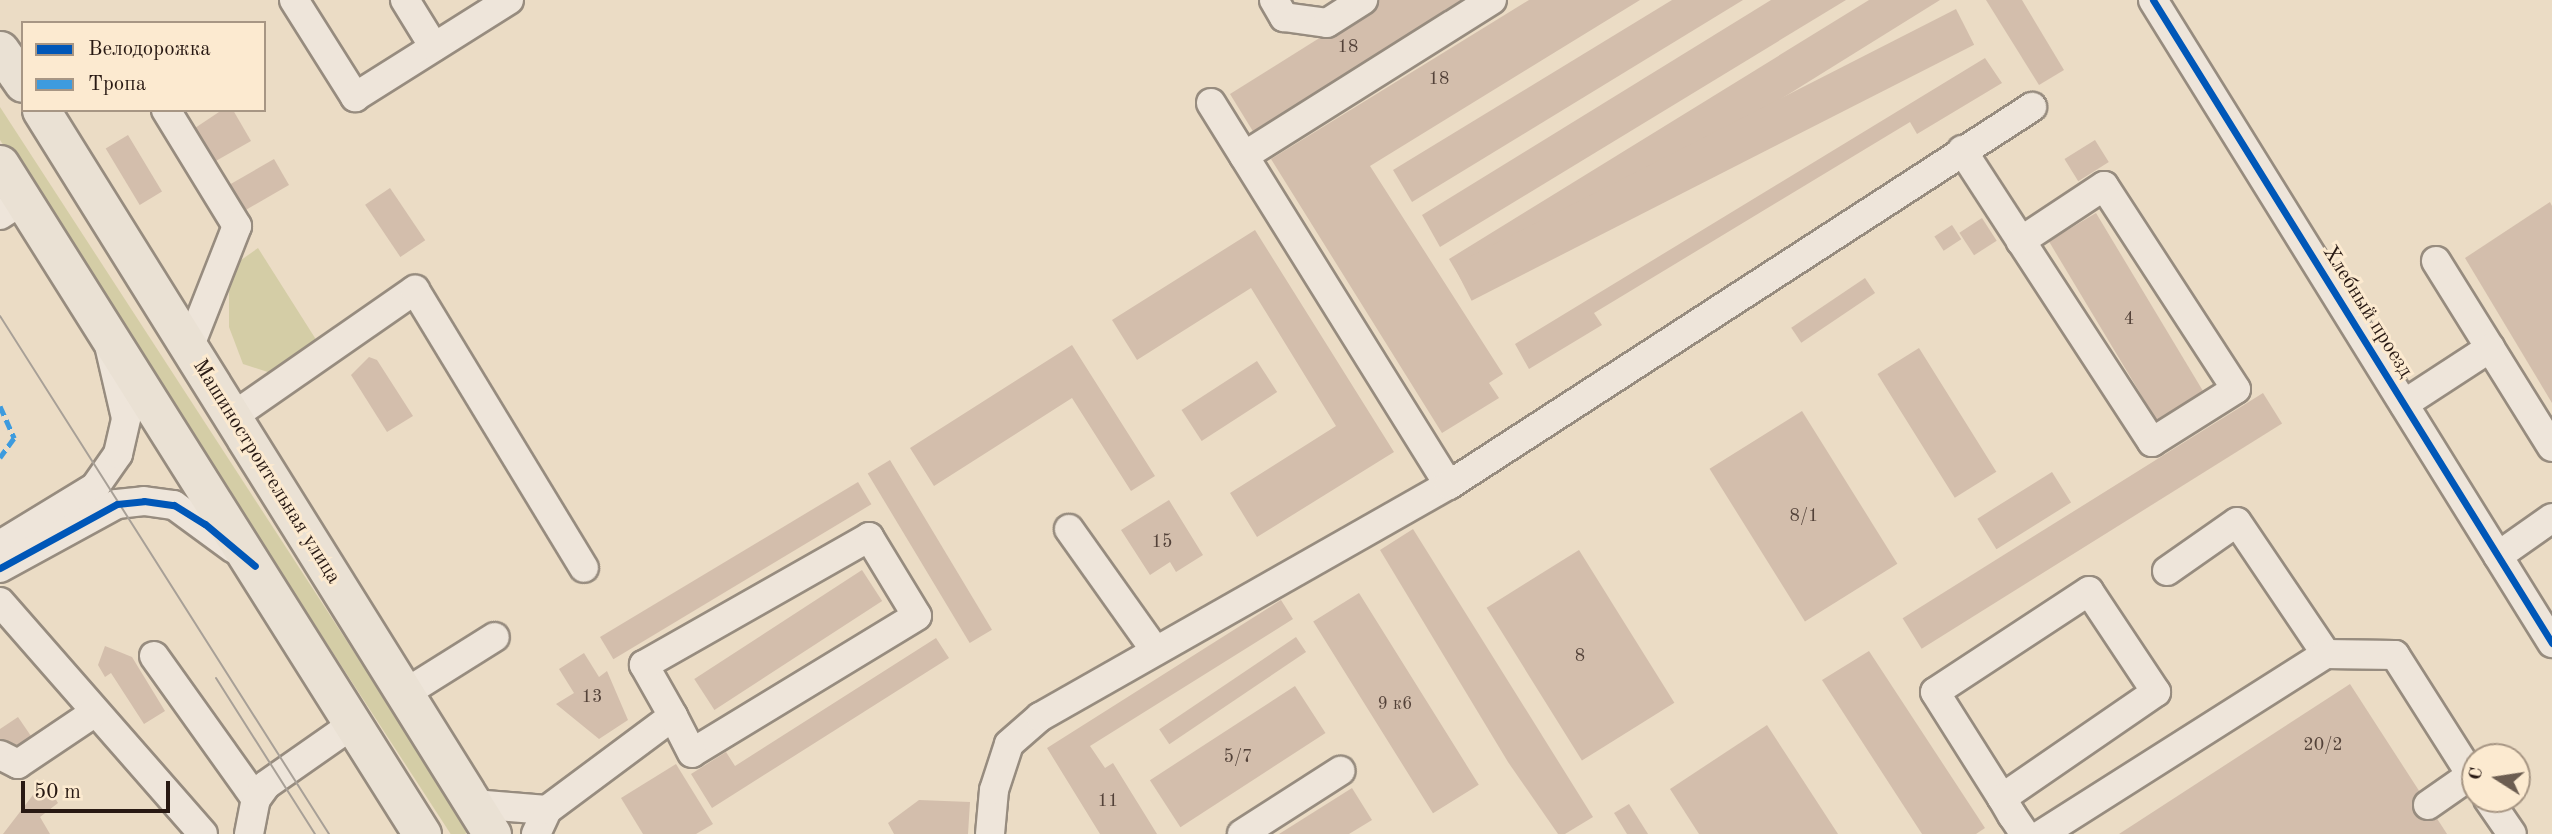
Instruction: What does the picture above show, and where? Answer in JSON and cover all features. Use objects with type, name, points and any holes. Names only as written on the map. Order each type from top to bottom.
[{"type":"main road","points":[[0,50],[21,80]]},
{"type":"main road","name":"Машиностроительная улица","points":[[42,112],[492,834]]},
{"type":"main road","points":[[0,164],[12,208],[105,326],[422,834]]},
{"type":"street","points":[[294,0],[355,97],[509,0]]},
{"type":"street","points":[[405,0],[434,47]]},
{"type":"street","points":[[1274,0],[1283,17],[1326,23],[1363,0]]},
{"type":"street","points":[[1244,156],[1492,0]]},
{"type":"street","name":"Хлебный проезд","points":[[2153,0],[2552,643]]},
{"type":"street","points":[[1211,103],[1449,485]]},
{"type":"street","points":[[990,834],[994,790],[1009,744],[1040,716],[1449,485],[2032,107]]},
{"type":"street","points":[[167,112],[237,226],[189,348]]},
{"type":"street","points":[[1962,150],[2021,241],[2152,442],[2236,388],[2104,186],[2021,241]]},
{"type":"street","points":[[2436,261],[2552,447]]},
{"type":"street","points":[[232,417],[415,290],[584,568]]},
{"type":"street","points":[[0,568],[101,498],[118,454],[126,418],[105,326]]},
{"type":"street","points":[[2404,404],[2490,348]]},
{"type":"street","points":[[0,545],[101,498],[145,501],[174,505],[255,566]]},
{"type":"street","points":[[2498,556],[2552,518]]},
{"type":"street","points":[[2167,571],[2237,522],[2326,654]]},
{"type":"street","points":[[1069,529],[1155,650]]},
{"type":"street","points":[[869,537],[917,616],[692,753],[673,716],[643,666],[869,537]]},
{"type":"street","points":[[2001,798],[2156,692],[2089,590],[1935,692],[2001,798],[2025,834]]},
{"type":"street","points":[[4,615],[203,834]]},
{"type":"street","points":[[404,694],[495,637]]},
{"type":"street","points":[[2042,834],[2326,654],[2395,656],[2461,759]]},
{"type":"street","points":[[154,656],[256,799]]},
{"type":"street","points":[[1,757],[18,764],[94,713]]},
{"type":"street","points":[[473,804],[541,822],[673,716]]},
{"type":"street","points":[[249,834],[256,799],[353,724]]},
{"type":"street","points":[[1242,834],[1340,771]]},
{"type":"street","points":[[2428,805],[2461,785]]},
{"type":"street","points":[[2497,813],[2512,834]]},
{"type":"shaded area","points":[[0,107],[470,831],[465,834],[451,834],[0,140]]},
{"type":"shaded area","points":[[258,248],[322,349],[274,374],[243,364],[229,327],[229,287],[237,263]]},
{"type":"building","points":[[1380,0],[1466,0],[1254,133],[1230,94]]},
{"type":"building","points":[[1529,0],[1640,0],[1370,166],[1503,374],[1489,383],[1499,398],[1442,433],[1271,159]]},
{"type":"building","points":[[1672,0],[1743,0],[1412,202],[1393,170]]},
{"type":"building","points":[[1771,0],[1846,0],[1440,247],[1422,215]]},
{"type":"building","points":[[1869,0],[1940,0],[1469,293],[1449,259]]},
{"type":"building","points":[[1986,0],[2022,0],[2064,70],[2039,85]]},
{"type":"building","points":[[1956,9],[1974,45],[1472,301],[1453,265]]},
{"type":"building","points":[[1985,58],[2002,83],[1917,134],[1910,122],[1594,313],[1602,325],[1529,369],[1515,344]]},
{"type":"building","points":[[219,112],[234,112],[251,141],[214,162],[195,128]]},
{"type":"building","points":[[128,135],[162,192],[140,205],[106,148]]},
{"type":"building","points":[[2095,140],[2109,162],[2078,181],[2064,159]]},
{"type":"building","points":[[274,159],[289,185],[245,210],[230,185]]},
{"type":"building","points":[[390,188],[425,240],[400,257],[365,205]]},
{"type":"building","points":[[2550,202],[2552,206],[2552,403],[2465,258]]},
{"type":"building","points":[[2096,213],[2207,397],[2160,426],[2049,241]]},
{"type":"building","points":[[1982,218],[1997,241],[1974,255],[1959,233]]},
{"type":"building","points":[[1952,225],[1961,239],[1944,251],[1934,236]]},
{"type":"building","points":[[1255,230],[1394,452],[1257,537],[1230,493],[1336,426],[1251,288],[1137,360],[1112,320]]},
{"type":"building","points":[[1865,278],[1875,293],[1801,343],[1791,328]]},
{"type":"building","points":[[1072,345],[1155,476],[1131,491],[1072,398],[934,486],[910,448]]},
{"type":"building","points":[[1919,348],[1996,472],[1955,498],[1877,374]]},
{"type":"building","points":[[369,357],[377,360],[413,416],[387,432],[351,375]]},
{"type":"building","points":[[1257,361],[1277,392],[1202,441],[1182,410]]},
{"type":"building","points":[[2263,393],[2282,424],[1922,649],[1903,618]]},
{"type":"building","points":[[1802,411],[1897,564],[1805,621],[1710,469]]},
{"type":"building","points":[[890,460],[992,630],[970,643],[868,473]]},
{"type":"building","points":[[2052,472],[2071,503],[1996,549],[1977,519]]},
{"type":"building","points":[[858,482],[871,504],[613,659],[600,637]]},
{"type":"building","points":[[1169,500],[1203,555],[1176,572],[1170,562],[1150,575],[1121,530]]},
{"type":"building","points":[[1413,529],[1593,817],[1565,834],[1558,834],[1508,762],[1380,550]]},
{"type":"building","points":[[1579,550],[1674,703],[1582,760],[1487,608]]},
{"type":"building","points":[[862,570],[882,601],[714,710],[694,679]]},
{"type":"building","points":[[1359,593],[1479,785],[1433,813],[1313,622]]},
{"type":"building","points":[[1281,600],[1293,619],[1090,746],[1105,768],[1113,763],[1157,834],[1100,834],[1047,748]]},
{"type":"building","points":[[1296,637],[1306,652],[1169,744],[1159,729]]},
{"type":"building","points":[[936,638],[949,658],[712,808],[691,774],[726,752],[735,766]]},
{"type":"building","points":[[105,646],[132,657],[165,711],[144,724],[111,673],[105,677],[98,665]]},
{"type":"building","points":[[1869,651],[1985,828],[1976,834],[1922,834],[1822,680]]},
{"type":"building","points":[[584,653],[599,677],[607,671],[628,720],[599,739],[556,704],[574,693],[559,669]]},
{"type":"building","points":[[2350,684],[2447,834],[2119,834]]},
{"type":"building","points":[[1295,686],[1325,733],[1180,827],[1150,780]]},
{"type":"building","points":[[18,717],[33,739],[0,761],[0,729]]},
{"type":"building","points":[[1767,725],[1838,834],[1699,834],[1670,789]]},
{"type":"building","points":[[676,764],[713,824],[696,834],[643,834],[621,798]]},
{"type":"building","points":[[1352,788],[1372,820],[1349,834],[1279,834]]},
{"type":"building","points":[[50,790],[58,803],[40,817],[50,834],[3,834],[36,791]]},
{"type":"building","points":[[919,800],[970,802],[968,834],[894,834],[888,823]]},
{"type":"building","points":[[1629,804],[1648,834],[1627,834],[1614,813]]},
{"type":"tram line","points":[[0,316],[329,834]]},
{"type":"tram line","points":[[216,678],[315,834]]},
{"type":"marked path","points":[[0,406],[14,438],[0,457]]},
{"type":"cycle path","points":[[2153,0],[2552,643]]},
{"type":"cycle path","points":[[0,568],[117,504],[144,501],[174,505],[205,524],[255,566]]}]
